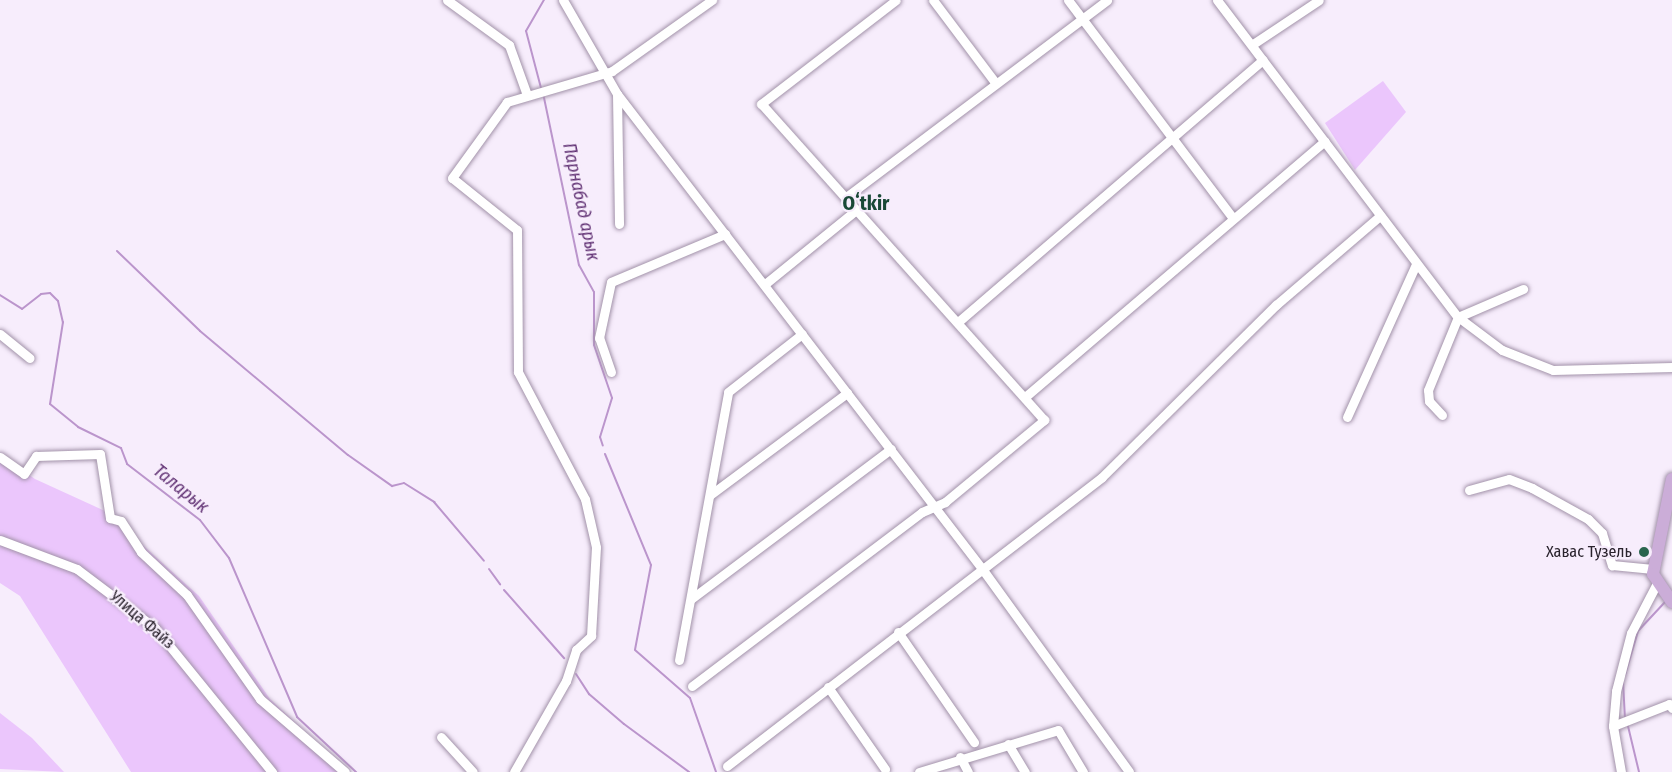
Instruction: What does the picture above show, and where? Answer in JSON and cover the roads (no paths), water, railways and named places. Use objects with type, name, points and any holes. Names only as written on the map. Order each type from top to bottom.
[{"type":"main road","points":[[1669,599],[1656,585],[1653,569],[1672,479]]},
{"type":"street","points":[[447,0],[509,45],[527,95]]},
{"type":"street","points":[[563,0],[603,74],[617,94],[983,570],[1129,772]]},
{"type":"street","points":[[514,772],[566,681],[576,650],[591,636],[596,547],[585,499],[518,372],[517,230],[452,178],[499,110],[527,95],[603,74],[712,0]]},
{"type":"street","points":[[692,686],[934,506],[1044,420],[761,104],[896,0]]},
{"type":"street","points":[[933,0],[994,81]]},
{"type":"street","points":[[1068,0],[1232,217]]},
{"type":"street","points":[[846,197],[994,81],[1107,0]]},
{"type":"street","points":[[1217,0],[1253,44],[1458,317],[1502,350],[1553,370],[1672,367]]},
{"type":"street","points":[[1253,44],[1319,0]]},
{"type":"street","points":[[958,322],[1263,60]]},
{"type":"street","points":[[617,94],[619,224]]},
{"type":"street","points":[[1025,397],[1232,217],[1325,141]]},
{"type":"street","points":[[765,284],[856,210]]},
{"type":"street","points":[[727,766],[1102,477],[1276,305],[1380,216]]},
{"type":"street","points":[[611,372],[599,338],[611,282],[725,234]]},
{"type":"street","points":[[1347,417],[1416,264]]},
{"type":"street","points":[[1442,415],[1429,401],[1428,390],[1458,317],[1523,289]]},
{"type":"street","points":[[0,334],[30,358]]},
{"type":"street","points":[[679,660],[728,392],[802,334]]},
{"type":"street","points":[[710,495],[847,393]]},
{"type":"street","points":[[691,599],[891,449]]},
{"type":"street","points":[[0,457],[24,474],[36,456],[100,454],[110,518],[121,521],[141,552],[188,595],[260,699],[345,772]]},
{"type":"street","points":[[1469,490],[1509,479],[1532,488],[1602,532],[1612,565],[1653,569]]},
{"type":"street","name":"Улица Файз","points":[[0,540],[77,569],[155,628],[175,647],[234,732],[272,772]]},
{"type":"street","points":[[1621,772],[1613,726],[1625,653],[1656,585]]},
{"type":"street","points":[[898,632],[974,742]]},
{"type":"street","points":[[828,687],[885,769]]},
{"type":"street","points":[[1613,726],[1668,704],[1672,708]]},
{"type":"street","points":[[919,772],[960,757],[1058,730],[1083,772]]},
{"type":"street","points":[[441,737],[473,772]]},
{"type":"street","points":[[1008,744],[1025,772]]},
{"type":"street","points":[[960,757],[969,772]]},
{"type":"waterway","name":"Парнабад арык","points":[[541,88],[526,31],[544,0]]},
{"type":"waterway","name":"Парнабад арык","points":[[543,93],[579,265],[594,292],[594,345],[612,398],[600,437],[603,446]]},
{"type":"waterway","points":[[117,251],[200,331],[348,455],[392,486],[404,483],[434,502],[484,561]]},
{"type":"waterway","name":"Таларык","points":[[0,295],[22,309],[41,294],[50,293],[58,301],[63,322],[50,404],[78,427],[121,448],[127,464],[200,520],[229,558],[297,717],[356,772]]},
{"type":"waterway","name":"Парнабад арык","points":[[605,454],[651,565],[635,650],[690,698],[716,772]]},
{"type":"waterway","points":[[489,569],[500,584]]},
{"type":"waterway","points":[[504,590],[564,658]]},
{"type":"waterway","points":[[1625,675],[1638,631],[1666,601]]},
{"type":"waterway","points":[[576,674],[589,694],[624,724],[689,772]]},
{"type":"waterway","points":[[1623,681],[1625,717]]},
{"type":"waterway","points":[[1627,722],[1639,772]]},
{"type":"place","name":"Хавас Тузель","points":[[1644,552]]},
{"type":"district","name":"Oʻtkir","points":[[866,203]]}]
